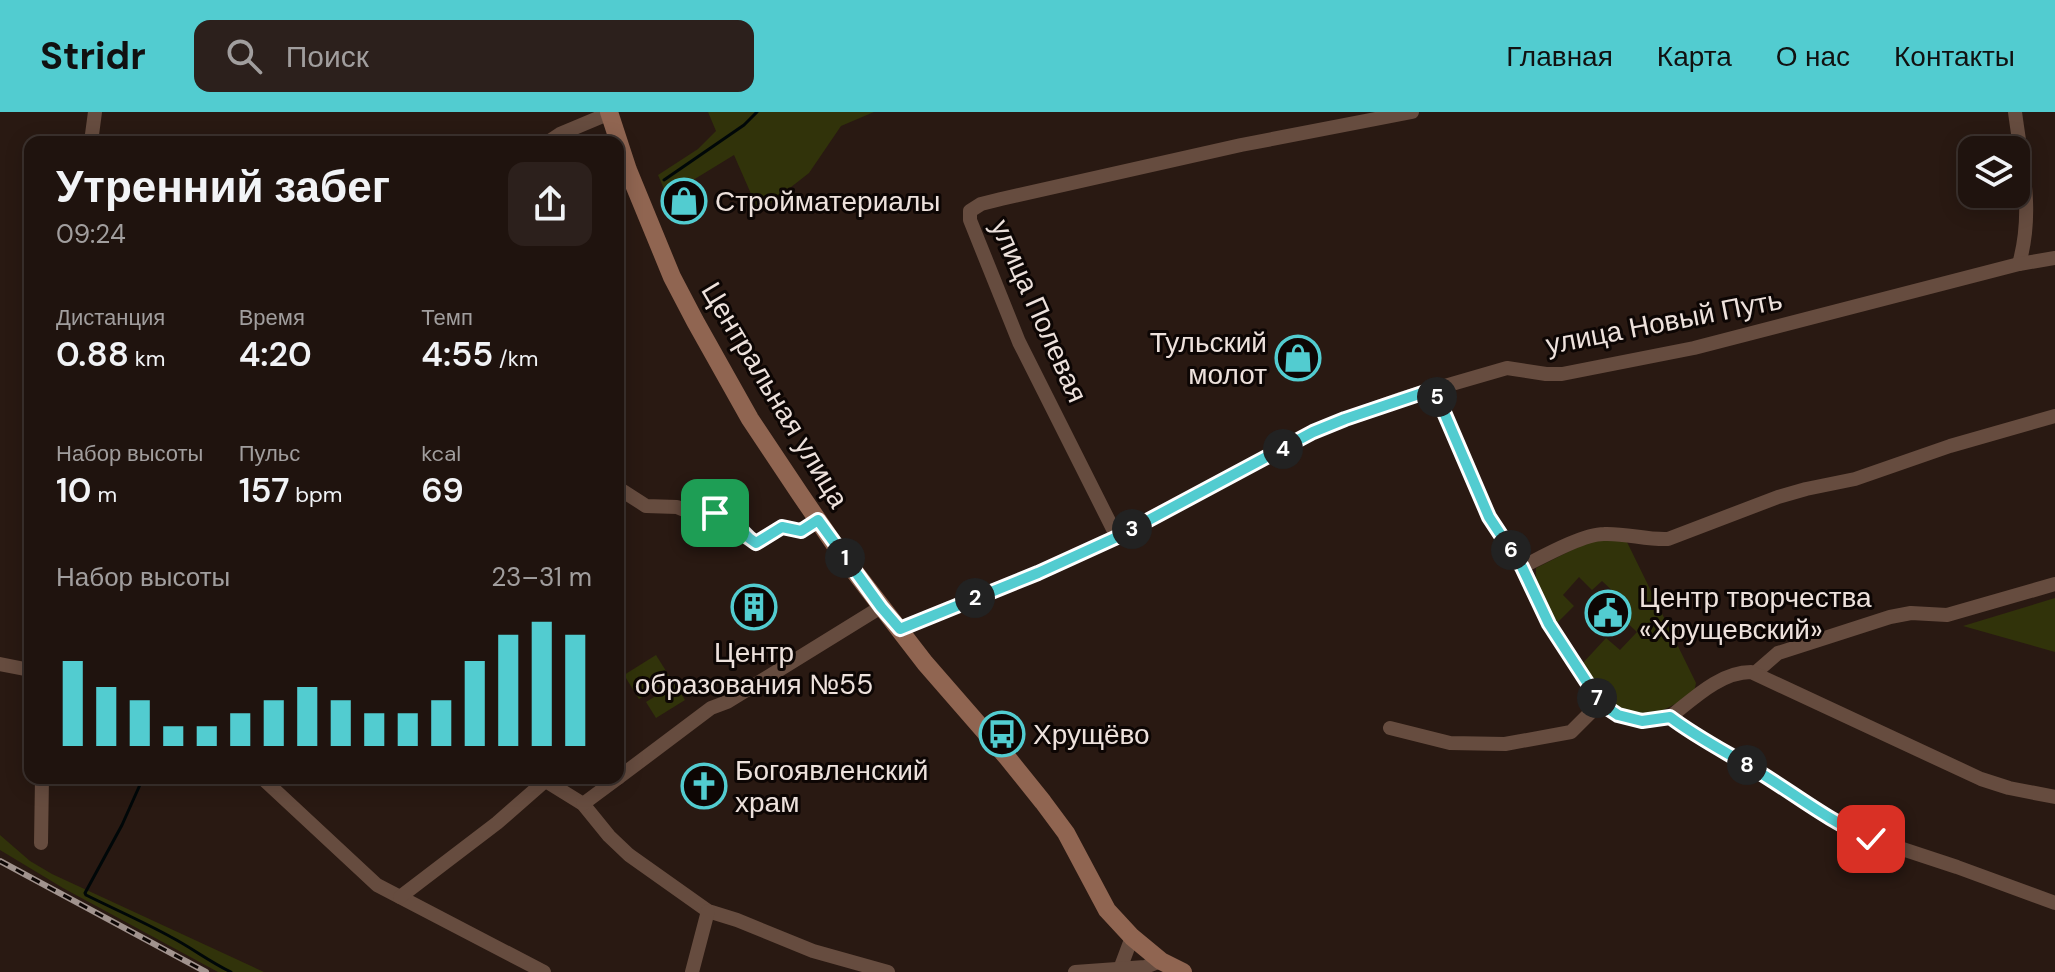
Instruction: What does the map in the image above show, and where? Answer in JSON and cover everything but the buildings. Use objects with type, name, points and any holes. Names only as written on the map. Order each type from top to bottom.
[{"type":"main road","name":"Центральная улица","points":[[609,113],[617,136]]},
{"type":"main road","name":"Центральная улица","points":[[624,158],[683,299],[750,419],[818,520],[925,663],[1006,756],[1066,833],[1107,910],[1132,937],[1161,961],[1183,972]]},
{"type":"street","points":[[92,136],[95,112]]},
{"type":"street","name":"улица Полевая","points":[[1117,537],[1019,342],[970,220],[970,211],[981,204],[1057,186],[1241,145],[1412,112]]},
{"type":"street","points":[[2015,112],[2028,206],[2026,237],[2019,264]]},
{"type":"street","points":[[557,136],[609,113]]},
{"type":"street","name":"улица Новый Путь","points":[[900,629],[1117,537],[1313,432],[1434,389],[1507,368],[1562,374],[1694,348],[2019,264],[2055,258]]},
{"type":"street","points":[[1434,389],[1489,517],[1522,567],[1549,624],[1590,687],[1613,713],[1646,721],[1670,717],[1716,683],[1739,673],[1755,673],[1981,779],[2055,797]]},
{"type":"street","points":[[1522,567],[1602,533],[1668,539],[1778,497],[1855,479],[1950,446],[2055,416]]},
{"type":"street","points":[[624,492],[649,507],[677,507],[704,518],[723,512],[756,543],[782,527],[801,531],[818,520]]},
{"type":"street","points":[[1755,673],[1778,653],[1890,617],[1911,613],[1947,615],[2055,584]]},
{"type":"street","points":[[624,773],[711,708],[727,702],[881,607]]},
{"type":"street","points":[[0,664],[24,669]]},
{"type":"street","points":[[1390,728],[1450,743],[1505,744],[1571,732],[1601,702]]},
{"type":"street","points":[[1670,717],[1856,832],[2055,903]]},
{"type":"street","points":[[41,843],[42,784]]},
{"type":"street","points":[[268,784],[377,885],[544,972]]},
{"type":"street","points":[[400,897],[497,823],[539,784]]},
{"type":"street","points":[[550,784],[583,804],[629,855],[708,911],[813,951],[888,972]]},
{"type":"street","points":[[583,804],[610,784]]},
{"type":"street","points":[[692,972],[708,911]]},
{"type":"street","points":[[1120,969],[1132,937]]},
{"type":"street","points":[[1075,972],[1145,967],[1161,961]]},
{"type":"shaded area","points":[[708,112],[874,112],[841,126],[809,173],[759,212],[734,155],[667,196],[658,175],[698,149],[716,131]]},
{"type":"shaded area","points":[[1594,539],[1626,540],[1696,683],[1694,692],[1664,709],[1646,715],[1623,711],[1604,695],[1582,664],[1606,638],[1620,650],[1637,632],[1622,618],[1631,608],[1602,581],[1592,590],[1579,577],[1563,595],[1574,606],[1555,625],[1536,580],[1536,568]]},
{"type":"shaded area","points":[[2055,598],[2055,652],[1963,626]]},
{"type":"shaded area","points":[[656,655],[671,679],[639,699],[624,675]]},
{"type":"shaded area","points":[[675,684],[685,700],[656,718],[646,702]]},
{"type":"shaded area","points":[[0,835],[30,861],[52,874],[264,972],[218,972],[0,850]]},
{"type":"waterway","points":[[664,180],[744,125],[757,112]]},
{"type":"waterway","points":[[140,784],[85,893],[231,972]]},
{"type":"railway","points":[[0,861],[206,972]]},
{"type":"place","name":"Стройматериалы","points":[[684,201]]},
{"type":"place","name":"Тульский молот","points":[[1298,358]]},
{"type":"place","name":"Центр образования №55","points":[[754,607]]},
{"type":"place","name":"Центр творчества «Хрущевский»","points":[[1608,613]]},
{"type":"place","name":"Хрущёво","points":[[1002,734]]},
{"type":"place","name":"Богоявленский храм","points":[[704,786]]},
{"type":"route","points":[[715,513],[725,514],[756,543],[782,527],[801,531],[818,520],[900,629],[1082,554],[1313,432],[1434,389],[1489,517],[1522,567],[1549,624],[1606,707],[1635,720],[1670,717],[1816,810],[1871,839]]}]
